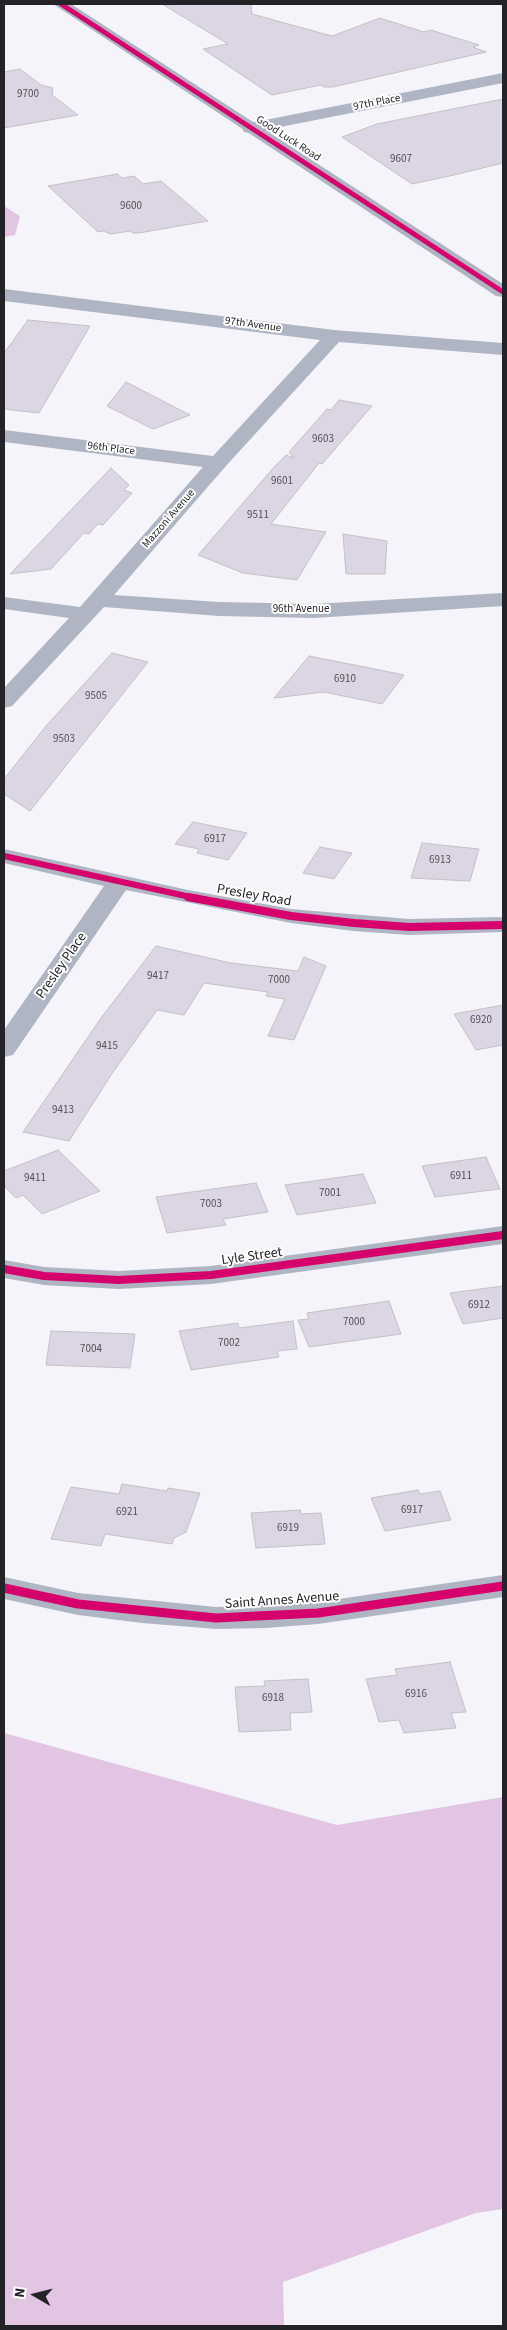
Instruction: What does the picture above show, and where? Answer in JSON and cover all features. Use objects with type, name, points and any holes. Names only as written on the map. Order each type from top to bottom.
[{"type":"main road","name":"Good Luck Road","points":[[60,4],[503,292]]},
{"type":"street","name":"97th Place","points":[[250,128],[503,78]]},
{"type":"street","name":"97th Avenue","points":[[4,295],[334,336],[503,349]]},
{"type":"street","name":"Mazzoni Avenue","points":[[4,701],[334,336]]},
{"type":"street","name":"96th Place","points":[[4,436],[218,463]]},
{"type":"street","name":"96th Avenue","points":[[4,603],[91,607],[314,611],[427,606],[503,600]]},
{"type":"street","name":"Presley Road","points":[[4,856],[119,882],[291,916],[409,927],[503,925]]},
{"type":"street","name":"Presley Place","points":[[4,1049],[119,882]]},
{"type":"street","name":"Lyle Street","points":[[4,1270],[44,1276],[110,1280],[212,1275],[503,1235]]},
{"type":"street","name":"Saint Annes Avenue","points":[[4,1588],[97,1606],[142,1612],[236,1618],[318,1613],[503,1586]]},
{"type":"shaded area","points":[[4,206],[20,216],[15,235],[4,237]]},
{"type":"shaded area","points":[[4,1733],[337,1825],[503,1797],[503,2209],[476,2213],[283,2282],[284,2326],[4,2326]]},
{"type":"building","points":[[162,4],[251,4],[252,14],[332,36],[380,18],[424,32],[431,30],[479,45],[473,47],[486,52],[333,87],[321,85],[272,95],[203,49],[228,44]]},
{"type":"building","points":[[20,69],[41,85],[53,88],[52,95],[78,115],[4,128],[4,72]]},
{"type":"building","points":[[503,99],[503,163],[454,175],[412,184],[342,137],[377,124]]},
{"type":"building","points":[[117,174],[122,178],[134,176],[143,184],[161,181],[208,221],[139,233],[130,231],[111,234],[103,231],[98,232],[48,186]]},
{"type":"building","points":[[28,320],[90,326],[39,413],[4,409],[4,353]]},
{"type":"building","points":[[126,382],[190,415],[153,429],[107,406]]},
{"type":"building","points":[[339,400],[372,406],[322,464],[319,463],[271,524],[326,532],[297,580],[243,573],[198,555],[275,466],[286,455],[294,458],[289,452],[327,409],[331,410]]},
{"type":"building","points":[[111,468],[129,485],[124,490],[132,493],[103,525],[98,524],[89,534],[84,533],[51,569],[10,574]]},
{"type":"building","points":[[343,534],[387,541],[385,574],[346,574]]},
{"type":"building","points":[[112,653],[148,662],[30,811],[4,794],[4,779],[46,726]]},
{"type":"building","points":[[309,656],[404,675],[382,704],[324,692],[274,698]]},
{"type":"building","points":[[193,822],[247,833],[228,860],[197,853],[199,849],[175,844]]},
{"type":"building","points":[[422,843],[479,849],[470,881],[411,878]]},
{"type":"building","points":[[320,847],[352,853],[334,879],[303,873]]},
{"type":"building","points":[[156,946],[231,963],[298,971],[304,957],[326,966],[294,1040],[268,1036],[285,999],[266,996],[268,992],[204,983],[184,1015],[157,1010],[111,1075],[69,1141],[23,1132],[101,1018]]},
{"type":"building","points":[[503,1005],[503,1045],[476,1050],[454,1014]]},
{"type":"building","points":[[58,1150],[100,1191],[42,1214],[23,1195],[16,1198],[4,1186],[4,1171]]},
{"type":"building","points":[[486,1157],[500,1189],[435,1197],[422,1166]]},
{"type":"building","points":[[363,1174],[376,1203],[297,1215],[285,1185]]},
{"type":"building","points":[[256,1183],[268,1212],[223,1219],[226,1225],[167,1233],[156,1197]]},
{"type":"building","points":[[503,1286],[503,1318],[463,1324],[450,1293]]},
{"type":"building","points":[[389,1301],[401,1334],[309,1347],[298,1320],[309,1319],[307,1313]]},
{"type":"building","points":[[293,1321],[297,1349],[277,1351],[279,1357],[191,1370],[179,1331],[238,1323],[239,1328]]},
{"type":"building","points":[[51,1331],[135,1334],[130,1368],[46,1365]]},
{"type":"building","points":[[122,1484],[167,1491],[168,1488],[200,1493],[186,1532],[174,1538],[172,1544],[105,1534],[101,1546],[51,1539],[71,1487],[119,1494]]},
{"type":"building","points":[[418,1490],[420,1494],[440,1491],[451,1520],[385,1531],[371,1498]]},
{"type":"building","points":[[300,1510],[301,1514],[321,1513],[325,1544],[256,1548],[251,1513]]},
{"type":"building","points":[[450,1662],[466,1712],[451,1713],[456,1728],[404,1733],[399,1720],[379,1722],[366,1679],[397,1675],[395,1669]]},
{"type":"building","points":[[308,1679],[312,1712],[290,1713],[291,1730],[239,1732],[235,1687],[265,1686],[264,1681]]},
{"type":"cycle path","points":[[61,4],[503,292]]},
{"type":"cycle path","points":[[4,856],[188,897],[291,916],[409,927],[503,925]]},
{"type":"cycle path","points":[[4,1269],[44,1276],[119,1280],[211,1275],[503,1235]]},
{"type":"cycle path","points":[[4,1588],[78,1604],[216,1618],[318,1613],[503,1586]]}]
